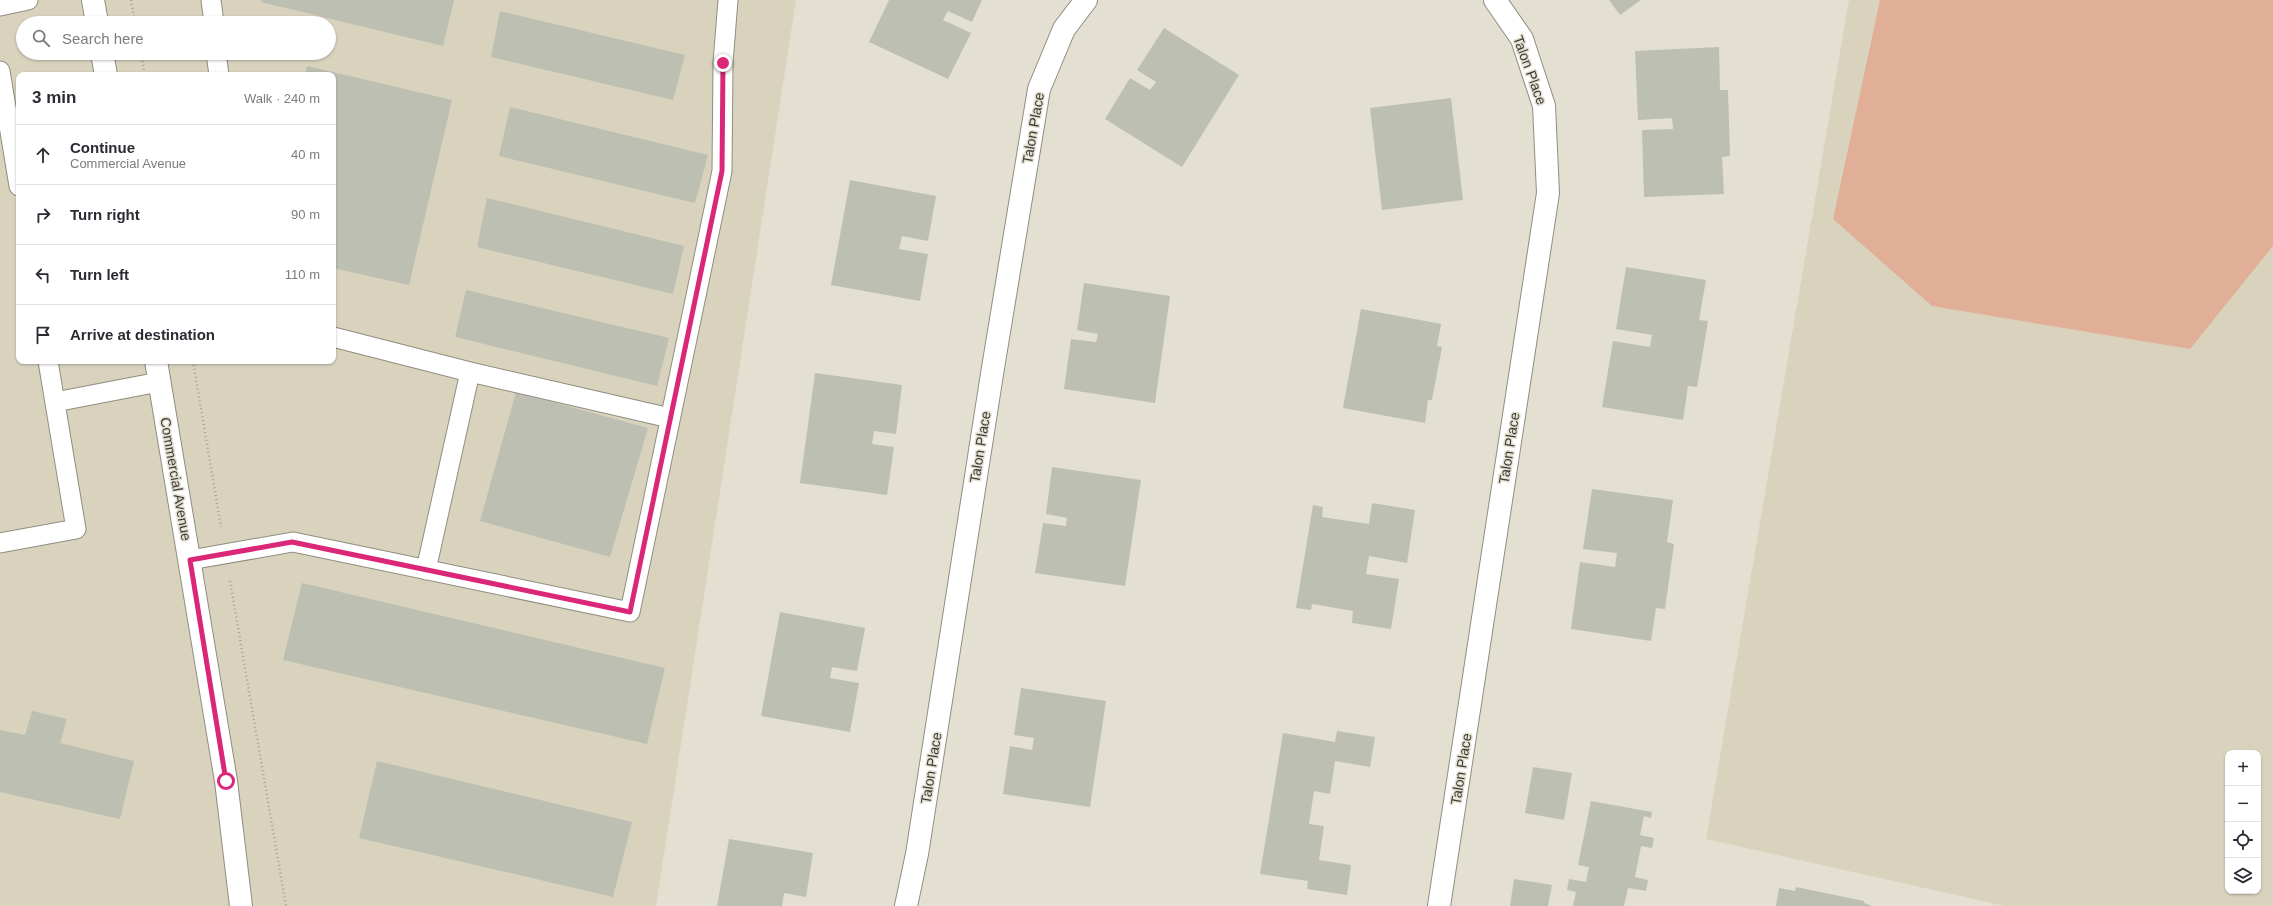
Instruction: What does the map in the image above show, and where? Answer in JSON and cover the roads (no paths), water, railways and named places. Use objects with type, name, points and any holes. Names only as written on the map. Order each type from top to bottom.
[{"type":"street","points":[[93,0],[96,16]]},
{"type":"street","name":"Talon Place","points":[[906,906],[917,854],[992,374],[1039,89],[1064,29],[1086,0]]},
{"type":"street","name":"Talon Place","points":[[1439,906],[1548,193],[1544,106],[1522,39],[1495,0]]},
{"type":"street","points":[[103,60],[105,72]]},
{"type":"street","name":"Commercial Avenue","points":[[157,371],[226,781],[241,906]]},
{"type":"lane","points":[[0,6],[28,0]]},
{"type":"lane","points":[[211,0],[213,16]]},
{"type":"lane","points":[[190,560],[292,542],[630,612],[722,171],[723,63],[728,0]]},
{"type":"lane","points":[[217,60],[219,72]]},
{"type":"lane","points":[[0,71],[16,168]]},
{"type":"lane","points":[[336,338],[470,372],[670,418]]},
{"type":"lane","points":[[0,543],[76,529],[49,364]]},
{"type":"lane","points":[[55,402],[157,371]]},
{"type":"lane","points":[[426,570],[470,372]]}]
